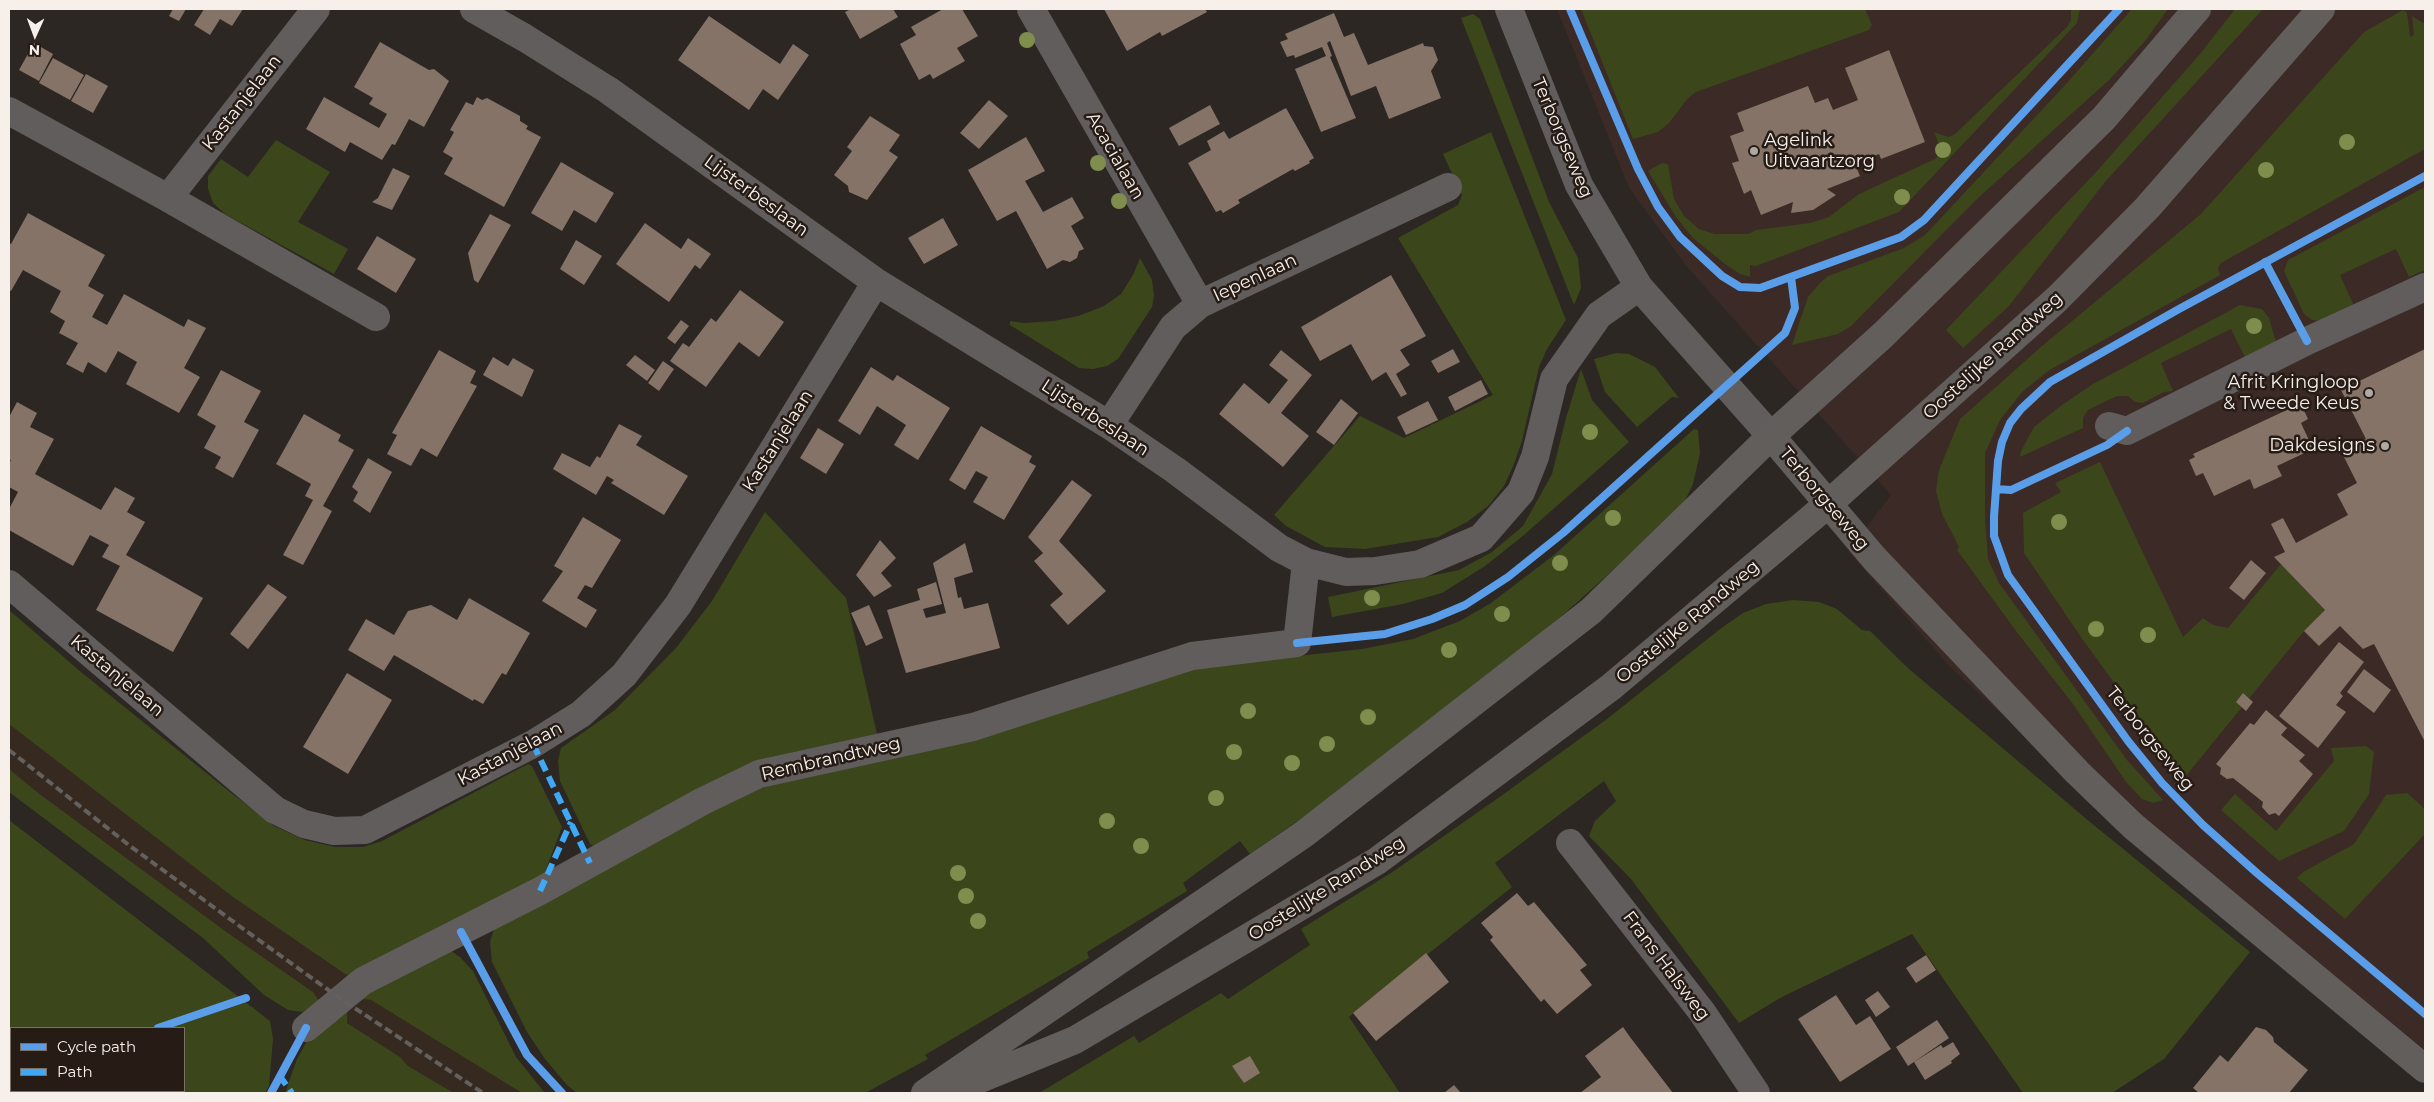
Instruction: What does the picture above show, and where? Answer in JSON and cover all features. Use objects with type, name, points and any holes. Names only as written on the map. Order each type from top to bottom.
[{"type":"main road","points":[[925,1093],[1304,834],[1590,611],[1771,436],[1883,335],[2104,118],[2197,9]]},
{"type":"main road","name":"Oostelijke Randweg","points":[[946,1093],[1075,1040],[1378,862],[1611,687],[1827,505],[2057,299],[2147,208],[2321,9]]},
{"type":"main road","name":"Terborgseweg","points":[[1771,436],[1827,505],[1874,558],[2057,750],[2134,826],[2425,1069]]},
{"type":"street","name":"Kastanjelaan","points":[[168,198],[316,9]]},
{"type":"street","name":"Lijsterbeslaan","points":[[474,9],[525,38],[608,90],[876,282],[1109,425],[1175,470],[1279,548],[1306,562],[1346,572],[1375,571],[1420,564],[1480,538],[1521,492],[1535,458],[1554,379],[1599,314],[1639,287]]},
{"type":"street","name":"Acacialaan","points":[[1031,9],[1200,304]]},
{"type":"street","name":"Terborgseweg","points":[[1509,9],[1579,185],[1639,287],[1771,436]]},
{"type":"street","points":[[9,111],[168,198],[376,317]]},
{"type":"street","name":"Iepenlaan","points":[[1109,425],[1173,327],[1200,304],[1448,187]]},
{"type":"street","name":"Kastanjelaan","points":[[9,584],[275,810],[304,824],[334,831],[365,830],[533,744],[581,714],[624,675],[678,605],[876,282]]},
{"type":"street","points":[[2109,426],[2127,431],[2307,341],[2425,287]]},
{"type":"street","name":"Rembrandtweg","points":[[306,1028],[362,982],[540,891],[703,801],[759,774],[973,728],[1192,656],[1297,643],[1306,562]]},
{"type":"street","name":"Frans Halsweg","points":[[1570,843],[1702,1012],[1756,1093]]},
{"type":"shaded area","points":[[1557,9],[2425,9],[2425,1066],[2048,756],[1950,667],[1848,551],[1891,495],[1688,268],[1629,188]]},
{"type":"shaded area","points":[[9,724],[233,897],[345,974],[352,976],[319,1001],[313,992],[225,931],[37,792],[9,769]]},
{"type":"shaded area","points":[[357,998],[371,1000],[522,1093],[454,1093],[408,1066],[400,1057],[347,1023],[342,1009]]},
{"type":"green space","points":[[1581,9],[1865,9],[1872,25],[1869,30],[1696,92],[1688,98],[1669,123],[1658,132],[1633,139]]},
{"type":"green space","points":[[2071,9],[2080,9],[2077,23],[1899,212],[1756,266],[1750,265],[1750,277],[1740,274],[1725,264],[1693,238],[1676,217],[1648,171],[1662,163],[1668,164],[1674,199],[1684,216],[1699,229],[1715,234],[1749,234],[1756,230],[1810,223],[1829,217],[1859,194],[1935,159],[1942,152],[1934,132],[1948,137],[1955,134],[2067,27],[2071,20]]},
{"type":"green space","points":[[2132,9],[2168,9],[2145,41],[2109,80],[1977,199],[1851,326],[1838,334],[1792,345],[1808,297],[1819,284],[1828,276],[1904,248],[1925,235],[2066,84]]},
{"type":"green space","points":[[2235,9],[2263,9],[2105,182],[2009,306],[1963,348],[1946,330],[2097,171],[2200,54]]},
{"type":"green space","points":[[2403,10],[2407,13],[2410,37],[2414,35],[2412,16],[2425,24],[2425,149],[2221,263],[2218,268],[2220,275],[2048,371],[2022,392],[2000,420],[1985,453],[1985,520],[1988,559],[1999,583],[2127,760],[2163,800],[2153,803],[2142,799],[2126,782],[2073,704],[2016,631],[1957,550],[1959,547],[1942,514],[1936,491],[1939,470],[1960,419],[2042,346],[2201,214],[2364,32]]},
{"type":"green space","points":[[1473,14],[1480,19],[1549,202],[1578,258],[1581,288],[1574,305],[1461,18]]},
{"type":"green space","points":[[1491,132],[1566,320],[1547,349],[1539,367],[1522,441],[1514,464],[1504,486],[1488,506],[1467,522],[1438,537],[1365,549],[1325,547],[1286,526],[1274,515],[1360,416],[1404,438],[1493,395],[1398,238],[1458,205],[1462,195],[1443,154]]},
{"type":"green space","points":[[276,140],[330,172],[298,222],[348,249],[334,274],[225,214],[213,203],[208,189],[208,176],[221,159],[248,177]]},
{"type":"green space","points":[[2425,187],[2425,270],[2409,277],[2396,249],[2340,275],[2354,306],[2324,321],[2312,320],[2304,314],[2284,271],[2288,260]]},
{"type":"green space","points":[[1140,258],[1152,280],[1154,296],[1152,307],[1118,359],[1107,366],[1093,369],[1079,368],[1010,325],[1010,321],[1024,323],[1054,321],[1078,316],[1104,306],[1121,294],[1133,275]]},
{"type":"green space","points":[[2240,305],[2262,309],[2269,318],[2276,342],[2245,357],[2231,329],[2161,363],[2173,391],[2164,392],[2143,403],[2135,402],[2128,396],[2117,396],[2088,410],[2083,418],[2083,428],[2020,457],[2021,451],[2034,427],[2062,405],[2093,384]]},
{"type":"green space","points":[[1616,353],[1629,354],[1655,367],[1679,398],[1672,397],[1637,427],[1605,392],[1594,359]]},
{"type":"green space","points":[[1581,369],[1592,400],[1629,442],[1524,535],[1485,566],[1442,593],[1403,604],[1332,617],[1328,597],[1459,570],[1492,552],[1523,526],[1552,474]]},
{"type":"green space","points":[[1694,429],[1698,430],[1700,453],[1693,484],[1681,509],[1565,613],[1474,688],[1362,776],[1250,854],[1240,841],[1183,883],[1187,891],[1087,952],[1089,958],[925,1055],[928,1059],[865,1093],[577,1093],[567,1085],[545,1059],[527,1032],[492,962],[490,942],[495,926],[748,792],[820,771],[969,740],[1206,666],[1362,649],[1413,639],[1460,621],[1491,603],[1554,555]]},
{"type":"green space","points":[[2100,462],[2183,637],[2203,618],[2213,625],[2228,628],[2281,564],[2325,610],[2304,631],[2185,777],[2083,640],[2024,553],[2023,513],[2061,492],[2055,483]]},
{"type":"green space","points":[[765,512],[846,598],[877,734],[771,757],[596,847],[590,844],[560,781],[558,761],[561,748],[615,710],[676,648],[712,601]]},
{"type":"green space","points":[[1793,600],[1819,602],[1837,609],[1862,630],[1870,631],[1909,669],[2090,822],[2250,952],[2164,1059],[2112,1093],[2023,1093],[1912,934],[1780,998],[1739,1023],[1631,879],[1589,836],[1595,821],[1616,801],[1604,781],[1495,863],[1512,887],[1349,1017],[1400,1093],[1039,1093],[1134,1036],[1139,1043],[1221,993],[1228,999],[1310,945],[1301,929],[1394,871],[1501,796],[1607,719],[1720,629],[1743,613],[1766,604]]},
{"type":"green space","points":[[9,610],[81,672],[225,788],[274,826],[305,840],[335,847],[363,847],[382,841],[528,764],[532,766],[562,827],[543,877],[352,976],[345,974],[233,897],[9,724]]},
{"type":"green space","points":[[2366,746],[2374,752],[2369,794],[2344,831],[2279,861],[2221,810],[2235,794],[2276,831],[2334,761],[2331,748]]},
{"type":"green space","points":[[9,769],[37,792],[225,931],[313,992],[319,1001],[303,1012],[288,1010],[264,995],[203,938],[9,792]]},
{"type":"green space","points":[[2407,793],[2425,809],[2425,834],[2345,919],[2297,878],[2303,872],[2354,844],[2386,795]]},
{"type":"green space","points":[[9,820],[270,1021],[273,1039],[269,1086],[265,1093],[9,1093]]},
{"type":"green space","points":[[451,951],[460,957],[473,971],[516,1057],[545,1093],[522,1093],[371,1000],[357,998]]},
{"type":"green space","points":[[342,1009],[347,1013],[347,1023],[400,1057],[408,1066],[454,1093],[285,1093],[297,1059],[308,1039]]},
{"type":"building","points":[[173,9],[186,9],[179,21],[169,16]]},
{"type":"building","points":[[204,9],[243,9],[232,26],[220,19],[210,35],[194,25]]},
{"type":"building","points":[[851,9],[893,9],[898,17],[860,39],[845,12]]},
{"type":"building","points":[[943,9],[962,9],[978,36],[957,48],[965,61],[933,79],[930,74],[919,80],[900,44],[916,35],[911,27]]},
{"type":"building","points":[[1104,9],[1205,9],[1207,12],[1162,36],[1160,32],[1127,51]]},
{"type":"building","points":[[1334,13],[1344,37],[1354,33],[1368,65],[1423,43],[1424,46],[1433,47],[1438,60],[1431,71],[1441,98],[1389,119],[1376,86],[1351,96],[1330,41],[1327,43],[1332,56],[1330,57],[1356,118],[1321,132],[1295,69],[1326,56],[1322,47],[1295,58],[1294,55],[1287,57],[1280,42],[1288,39],[1285,34]]},
{"type":"building","points":[[709,16],[780,64],[793,44],[809,55],[778,100],[763,89],[749,110],[678,60]]},
{"type":"building","points":[[380,42],[429,70],[434,69],[449,81],[424,127],[409,119],[395,145],[392,144],[382,160],[350,142],[345,152],[306,129],[324,97],[379,128],[387,114],[369,104],[373,98],[354,87]]},
{"type":"building","points":[[34,43],[53,54],[39,81],[19,70]]},
{"type":"building","points":[[1889,50],[1925,142],[1881,159],[1879,154],[1855,164],[1860,176],[1827,189],[1836,195],[1813,210],[1791,213],[1793,202],[1761,215],[1751,190],[1744,194],[1732,163],[1739,161],[1730,136],[1744,131],[1737,113],[1808,86],[1815,103],[1828,98],[1833,110],[1858,100],[1845,68]]},
{"type":"building","points":[[53,58],[84,75],[70,100],[39,83]]},
{"type":"building","points":[[86,74],[108,86],[93,113],[71,101]]},
{"type":"building","points":[[477,97],[482,100],[487,98],[520,116],[520,121],[528,126],[526,129],[541,137],[504,207],[444,174],[453,158],[443,152],[454,132],[450,130],[466,102],[473,105]]},
{"type":"building","points":[[989,100],[1008,116],[979,149],[960,133]]},
{"type":"building","points":[[1210,105],[1220,124],[1179,146],[1169,128]]},
{"type":"building","points":[[1286,108],[1314,158],[1309,161],[1310,163],[1295,171],[1293,169],[1238,200],[1240,203],[1223,213],[1221,210],[1216,212],[1188,163],[1211,150],[1207,141],[1224,131],[1229,139]]},
{"type":"building","points":[[870,116],[900,135],[889,151],[898,157],[867,200],[849,192],[848,186],[834,175],[852,151],[847,147]]},
{"type":"building","points":[[1026,137],[1045,171],[1025,181],[1043,212],[1072,197],[1084,218],[1071,226],[1084,249],[1079,251],[1077,258],[1070,262],[1063,260],[1047,269],[1016,211],[997,221],[968,170]]},
{"type":"building","points":[[561,162],[614,193],[596,223],[574,210],[562,231],[531,213]]},
{"type":"building","points":[[393,168],[410,176],[392,210],[372,202],[378,198]]},
{"type":"building","points":[[28,213],[105,255],[88,286],[104,295],[92,317],[107,325],[124,294],[184,327],[188,319],[206,328],[184,368],[200,377],[179,413],[126,384],[137,362],[118,351],[106,373],[88,362],[83,373],[66,364],[78,343],[59,333],[65,321],[50,312],[61,291],[23,270],[11,291],[9,290],[9,243],[11,244]]},
{"type":"building","points":[[490,214],[511,225],[478,283],[474,280],[468,253]]},
{"type":"building","points":[[943,218],[958,245],[924,264],[908,238]]},
{"type":"building","points":[[645,223],[681,249],[688,238],[711,254],[700,269],[695,265],[669,302],[616,264]]},
{"type":"building","points":[[377,236],[416,259],[396,293],[357,269]]},
{"type":"building","points":[[576,240],[602,256],[584,285],[560,269]]},
{"type":"building","points":[[1391,275],[1426,336],[1400,350],[1410,365],[1396,374],[1407,394],[1401,397],[1386,372],[1372,381],[1351,344],[1320,361],[1301,327]]},
{"type":"building","points":[[740,290],[784,322],[759,357],[739,342],[706,387],[670,361],[683,343],[689,347],[711,318],[716,322]]},
{"type":"building","points":[[681,320],[689,326],[675,344],[667,338]]},
{"type":"building","points":[[1453,349],[1460,362],[1438,373],[1431,361]]},
{"type":"building","points":[[2425,349],[2425,742],[2374,644],[2363,649],[2340,626],[2319,646],[2304,631],[2325,610],[2274,557],[2285,552],[2271,524],[2283,518],[2296,543],[2348,515],[2337,494],[2357,483],[2341,451],[2366,439],[2341,390]]},
{"type":"building","points":[[439,350],[476,371],[470,383],[477,386],[437,457],[421,448],[411,466],[387,454],[397,435],[392,433]]},
{"type":"building","points":[[1281,350],[1312,375],[1281,413],[1309,436],[1283,467],[1219,414],[1244,383],[1269,404],[1288,380],[1269,365]]},
{"type":"building","points":[[635,355],[655,370],[647,381],[626,365]]},
{"type":"building","points":[[493,357],[508,366],[513,358],[534,370],[522,397],[483,375]]},
{"type":"building","points":[[663,361],[674,369],[659,391],[648,383]]},
{"type":"building","points":[[871,367],[893,381],[897,375],[950,408],[918,460],[894,445],[906,425],[877,406],[860,435],[838,421]]},
{"type":"building","points":[[221,370],[261,391],[244,422],[259,430],[233,478],[215,468],[221,457],[204,448],[216,426],[197,415]]},
{"type":"building","points":[[1481,380],[1488,394],[1455,411],[1448,397]]},
{"type":"building","points":[[1341,399],[1358,413],[1334,445],[1316,432]]},
{"type":"building","points":[[1428,401],[1438,420],[1406,435],[1397,417]]},
{"type":"building","points":[[17,402],[37,413],[30,427],[54,439],[35,474],[101,510],[115,487],[135,498],[127,512],[145,522],[126,555],[203,598],[173,652],[96,610],[120,566],[102,557],[109,545],[90,535],[73,566],[9,530],[9,509],[18,492],[9,487],[9,464],[11,460],[9,459],[9,417]]},
{"type":"building","points":[[2302,406],[2308,419],[2301,423],[2313,449],[2277,466],[2282,476],[2254,489],[2250,479],[2214,496],[2203,473],[2196,476],[2189,460],[2195,457],[2193,454],[2293,407],[2294,410]]},
{"type":"building","points":[[304,414],[341,435],[338,441],[354,450],[323,506],[332,511],[303,565],[283,555],[313,500],[305,496],[311,484],[276,464]]},
{"type":"building","points":[[619,424],[642,436],[636,445],[688,476],[664,515],[611,483],[614,480],[607,476],[596,495],[553,469],[562,453],[590,467],[597,456],[600,458]]},
{"type":"building","points":[[981,426],[1032,456],[1029,462],[1036,466],[1004,520],[973,502],[988,477],[976,471],[965,490],[949,480]]},
{"type":"building","points":[[818,428],[844,444],[826,474],[800,458]]},
{"type":"building","points":[[368,458],[392,472],[370,513],[353,501],[358,492],[352,487]]},
{"type":"building","points":[[1072,480],[1092,495],[1059,541],[1106,591],[1068,625],[1050,605],[1063,594],[1034,561],[1043,553],[1028,537]]},
{"type":"building","points":[[583,517],[621,540],[592,588],[585,585],[577,598],[597,610],[586,628],[542,601],[563,571],[554,566]]},
{"type":"building","points":[[880,540],[896,558],[881,573],[892,586],[874,597],[856,575]]},
{"type":"building","points":[[965,543],[973,572],[954,578],[958,598],[961,597],[964,609],[988,603],[1000,648],[906,673],[887,610],[920,600],[917,589],[936,582],[942,604],[923,609],[926,618],[946,613],[933,563]]},
{"type":"building","points":[[2251,560],[2266,573],[2244,600],[2229,588]]},
{"type":"building","points":[[268,584],[287,597],[248,649],[230,634]]},
{"type":"building","points":[[469,598],[530,633],[506,675],[502,673],[483,704],[474,699],[473,701],[394,655],[384,671],[348,650],[366,619],[394,635],[408,611],[431,605],[457,620]]},
{"type":"building","points":[[869,605],[883,638],[866,646],[851,613]]},
{"type":"building","points":[[2339,642],[2364,662],[2340,693],[2343,696],[2336,705],[2346,712],[2318,748],[2279,716]]},
{"type":"building","points":[[2364,669],[2391,690],[2374,713],[2347,692]]},
{"type":"building","points":[[347,673],[392,700],[348,774],[303,747]]},
{"type":"building","points":[[2243,693],[2253,702],[2246,711],[2236,702]]},
{"type":"building","points":[[2266,710],[2287,728],[2281,735],[2305,755],[2299,761],[2313,774],[2279,816],[2275,813],[2269,815],[2262,807],[2263,802],[2233,778],[2227,779],[2220,774],[2221,768],[2216,764],[2250,723],[2254,725]]},
{"type":"building","points":[[1517,893],[1528,906],[1534,902],[1587,965],[1580,970],[1592,985],[1557,1014],[1544,999],[1541,1002],[1490,940],[1493,937],[1481,923]]},
{"type":"building","points":[[1426,953],[1449,982],[1376,1041],[1353,1013]]},
{"type":"building","points":[[1926,955],[1936,970],[1916,983],[1906,968]]},
{"type":"building","points":[[1878,991],[1890,1007],[1876,1017],[1865,1000]]},
{"type":"building","points":[[1836,995],[1856,1025],[1870,1016],[1891,1049],[1840,1082],[1798,1019]]},
{"type":"building","points":[[1937,1020],[1949,1038],[1908,1066],[1896,1047]]},
{"type":"building","points":[[1623,1027],[1673,1093],[1580,1093],[1601,1077],[1585,1056]]},
{"type":"building","points":[[2256,1027],[2266,1030],[2273,1037],[2274,1042],[2308,1070],[2289,1093],[2199,1093],[2193,1088],[2220,1055],[2228,1062]]},
{"type":"building","points":[[1953,1042],[1960,1054],[1951,1061],[1952,1063],[1925,1080],[1914,1062],[1941,1045],[1943,1048]]},
{"type":"building","points":[[1250,1056],[1260,1073],[1244,1083],[1232,1066]]},
{"type":"building","points":[[1454,1085],[1461,1093],[1444,1093]]},
{"type":"railway","points":[[9,750],[130,846],[238,925],[341,999],[483,1093]]},
{"type":"marked path","points":[[533,744],[590,863]]},
{"type":"marked path","points":[[540,891],[571,822]]},
{"type":"marked path","points":[[279,1075],[292,1093]]},
{"type":"cycle path","points":[[1570,9],[1638,169],[1658,207],[1680,237],[1722,276],[1740,287],[1760,288],[1901,237],[1924,220],[2119,9]]},
{"type":"cycle path","points":[[2425,176],[2179,309],[2050,382],[2021,409],[2010,423],[2002,442],[1998,461],[1994,517],[1994,536],[2008,575],[2128,741],[2162,783],[2203,825],[2258,874],[2425,1014]]},
{"type":"cycle path","points":[[2265,262],[2307,341]]},
{"type":"cycle path","points":[[1297,643],[1385,634],[1432,619],[1465,605],[1508,577],[1563,533],[1785,333],[1795,308],[1791,277]]},
{"type":"cycle path","points":[[1996,489],[2011,490],[2107,445],[2127,431]]},
{"type":"cycle path","points":[[461,932],[527,1055],[562,1093]]},
{"type":"cycle path","points":[[161,1027],[246,998]]},
{"type":"cycle path","points":[[271,1093],[306,1028]]},
{"type":"place","name":"Agelink Uitvaartzorg","points":[[1754,151]]},
{"type":"place","name":"Afrit Kringloop & Tweede Keus","points":[[2369,393]]},
{"type":"place","name":"Dakdesigns","points":[[2385,446]]}]
